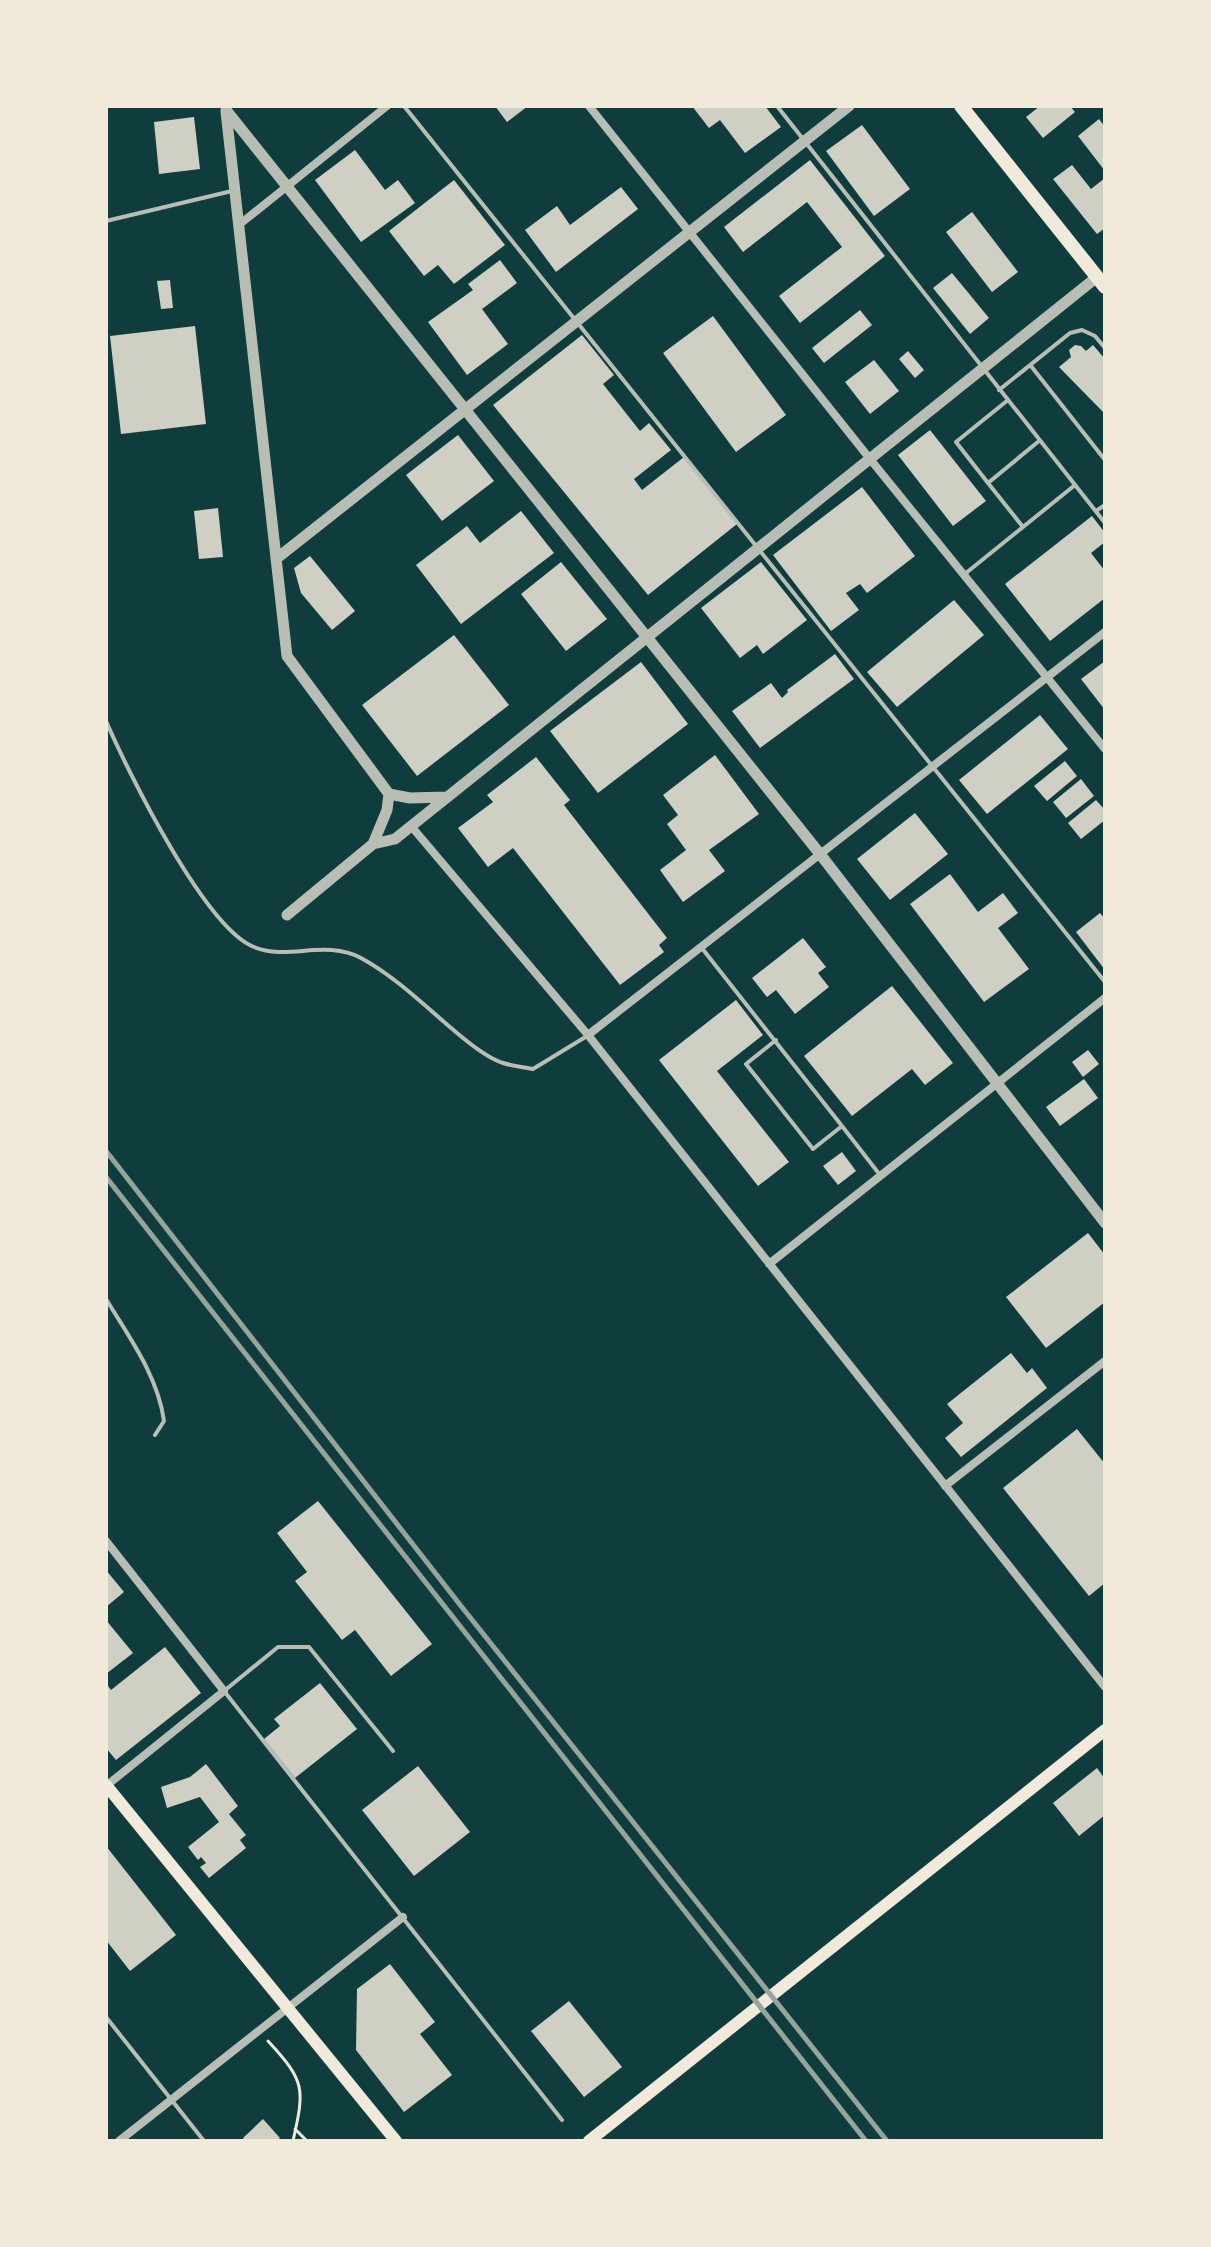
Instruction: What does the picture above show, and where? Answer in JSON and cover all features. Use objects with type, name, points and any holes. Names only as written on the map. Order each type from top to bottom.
[{"type":"main road","points":[[961,106],[1102,278]]},
{"type":"main road","points":[[589,2141],[1105,1730]]},
{"type":"main road","points":[[106,1786],[396,2141]]},
{"type":"main road","points":[[377,2116],[406,2141]]},
{"type":"main road","points":[[580,2141],[599,2132]]},
{"type":"street","points":[[240,224],[387,106]]},
{"type":"street","points":[[589,106],[1105,749]]},
{"type":"street","points":[[276,559],[849,106]]},
{"type":"street","points":[[226,108],[464,411],[820,854],[1105,1223]]},
{"type":"street","points":[[226,108],[287,656],[389,794],[410,798],[446,797]]},
{"type":"street","points":[[287,915],[373,844],[395,839],[983,369],[1102,278]]},
{"type":"street","points":[[588,1035],[1105,632]]},
{"type":"street","points":[[373,844],[387,810],[389,794]]},
{"type":"street","points":[[411,826],[588,1035],[1105,1687]]},
{"type":"street","points":[[769,1264],[1105,998]]},
{"type":"street","points":[[945,1486],[1105,1361]]},
{"type":"street","points":[[106,1541],[224,1691],[106,1786]]},
{"type":"street","points":[[119,2141],[403,1917]]},
{"type":"lane","points":[[404,106],[1105,982]]},
{"type":"lane","points":[[777,106],[1105,523]]},
{"type":"lane","points":[[106,221],[236,190]]},
{"type":"lane","points":[[999,390],[1070,333],[1082,330],[1095,336],[1105,348]]},
{"type":"lane","points":[[1031,366],[1105,460]]},
{"type":"lane","points":[[1008,400],[956,442],[1023,527]]},
{"type":"lane","points":[[988,483],[1039,441]]},
{"type":"lane","points":[[963,575],[1075,485]]},
{"type":"lane","points":[[1096,511],[1105,505]]},
{"type":"lane","points":[[106,721],[122,758],[188,874],[214,914],[235,936],[252,947],[266,951],[313,948],[336,950],[360,958],[470,1044],[501,1063],[533,1069],[588,1035]]},
{"type":"lane","points":[[701,947],[881,1175]]},
{"type":"lane","points":[[776,1040],[746,1064],[813,1149],[842,1126]]},
{"type":"lane","points":[[106,1299],[149,1372],[161,1404],[164,1421],[155,1435]]},
{"type":"lane","points":[[393,1751],[309,1647],[278,1647],[224,1691],[562,2120]]},
{"type":"lane","points":[[106,2017],[204,2141]]},
{"type":"path","points":[[258,2029],[293,2068],[296,2076],[301,2103],[293,2141]]},
{"type":"path","points":[[295,2129],[307,2141]]},
{"type":"building","points":[[495,106],[528,106],[507,122]]},
{"type":"building","points":[[692,106],[765,106],[781,127],[745,153],[720,120],[709,128]]},
{"type":"building","points":[[1040,106],[1070,106],[1075,112],[1043,138],[1026,117]]},
{"type":"building","points":[[194,117],[200,169],[159,174],[154,122]]},
{"type":"building","points":[[1099,119],[1105,127],[1105,171],[1078,136]]},
{"type":"building","points":[[862,125],[910,189],[874,216],[826,151]]},
{"type":"building","points":[[355,150],[385,190],[398,180],[415,203],[361,242],[315,180]]},
{"type":"building","points":[[810,160],[885,256],[800,323],[779,296],[842,247],[807,202],[743,252],[724,227]]},
{"type":"building","points":[[1072,165],[1091,189],[1105,178],[1105,228],[1097,234],[1053,179]]},
{"type":"building","points":[[454,180],[505,245],[454,284],[438,265],[424,276],[389,231]]},
{"type":"building","points":[[621,187],[638,209],[556,272],[525,230],[557,206],[570,225]]},
{"type":"building","points":[[972,212],[1018,272],[992,292],[946,232]]},
{"type":"building","points":[[500,260],[517,283],[482,309],[508,344],[467,375],[428,322],[473,290],[468,284]]},
{"type":"building","points":[[952,273],[989,318],[970,334],[933,288]]},
{"type":"building","points":[[170,280],[173,308],[161,309],[157,281]]},
{"type":"building","points":[[860,310],[872,325],[824,363],[812,348]]},
{"type":"building","points":[[713,316],[786,415],[736,452],[663,353]]},
{"type":"building","points":[[195,326],[206,424],[121,434],[110,336]]},
{"type":"building","points":[[582,335],[614,375],[603,384],[640,431],[649,423],[671,450],[634,479],[642,490],[684,457],[737,524],[648,595],[493,405]]},
{"type":"building","points":[[1075,345],[1086,351],[1093,345],[1105,359],[1105,414],[1059,367],[1071,357],[1069,350]]},
{"type":"building","points":[[908,351],[924,370],[915,378],[899,359]]},
{"type":"building","points":[[874,360],[899,391],[870,414],[845,382]]},
{"type":"building","points":[[930,430],[986,501],[953,526],[898,455]]},
{"type":"building","points":[[458,435],[494,481],[442,521],[406,475]]},
{"type":"building","points":[[862,487],[915,556],[867,593],[860,584],[846,593],[859,610],[831,631],[773,555]]},
{"type":"building","points":[[218,508],[223,557],[199,559],[194,511]]},
{"type":"building","points":[[521,511],[554,553],[461,624],[416,565],[467,526],[480,543]]},
{"type":"building","points":[[1092,516],[1105,533],[1105,542],[1091,553],[1105,571],[1105,598],[1050,641],[1005,584]]},
{"type":"building","points":[[310,556],[355,611],[332,630],[301,593],[294,568]]},
{"type":"building","points":[[561,562],[607,619],[566,651],[521,594]]},
{"type":"building","points":[[761,562],[807,620],[763,654],[757,645],[740,658],[701,608]]},
{"type":"building","points":[[954,600],[984,635],[897,707],[867,672]]},
{"type":"building","points":[[454,635],[509,705],[417,776],[362,705]]},
{"type":"building","points":[[835,654],[854,679],[760,748],[732,711],[771,683],[782,698],[787,690]]},
{"type":"building","points":[[1105,661],[1105,710],[1081,679]]},
{"type":"building","points":[[641,662],[688,724],[598,793],[550,731]]},
{"type":"building","points":[[1040,715],[1068,749],[987,814],[959,780]]},
{"type":"building","points":[[715,755],[759,814],[709,850],[725,871],[683,902],[660,870],[686,850],[667,824],[678,815],[663,795]]},
{"type":"building","points":[[536,757],[570,800],[564,805],[667,938],[659,945],[664,952],[620,985],[513,848],[488,867],[458,828],[493,802],[487,795]]},
{"type":"building","points":[[1065,761],[1077,776],[1047,801],[1034,786]]},
{"type":"building","points":[[1081,779],[1094,796],[1066,818],[1053,802]]},
{"type":"building","points":[[1096,800],[1105,810],[1105,820],[1081,839],[1068,823]]},
{"type":"building","points":[[915,813],[948,854],[890,900],[857,859]]},
{"type":"building","points":[[950,874],[978,912],[1003,893],[1018,913],[998,928],[1029,969],[984,1002],[910,904]]},
{"type":"building","points":[[1100,913],[1105,919],[1105,970],[1076,932]]},
{"type":"building","points":[[803,938],[826,967],[818,973],[829,987],[795,1014],[776,990],[767,997],[752,978]]},
{"type":"building","points":[[892,986],[953,1063],[925,1085],[912,1069],[852,1116],[804,1056]]},
{"type":"building","points":[[736,1000],[763,1035],[717,1071],[789,1162],[758,1186],[659,1060]]},
{"type":"building","points":[[1088,1050],[1099,1064],[1083,1077],[1072,1062]]},
{"type":"building","points":[[1084,1079],[1098,1098],[1060,1126],[1046,1107]]},
{"type":"building","points":[[842,1152],[856,1171],[838,1185],[823,1166]]},
{"type":"building","points":[[1088,1233],[1105,1255],[1105,1302],[1046,1348],[1006,1297]]},
{"type":"building","points":[[1011,1353],[1027,1373],[1032,1368],[1047,1388],[961,1457],[945,1438],[963,1423],[947,1404]]},
{"type":"building","points":[[1077,1429],[1105,1464],[1105,1583],[1089,1596],[1003,1488]]},
{"type":"building","points":[[318,1501],[432,1644],[391,1676],[355,1630],[342,1640],[295,1581],[307,1572],[277,1533]]},
{"type":"building","points":[[106,1570],[124,1592],[106,1607]]},
{"type":"building","points":[[106,1620],[133,1653],[106,1674]]},
{"type":"building","points":[[165,1647],[201,1693],[116,1760],[106,1748],[106,1683],[111,1690]]},
{"type":"building","points":[[320,1683],[357,1729],[295,1778],[264,1739],[280,1726],[274,1719]]},
{"type":"building","points":[[206,1764],[238,1806],[229,1814],[246,1835],[240,1840],[246,1848],[209,1878],[200,1867],[206,1863],[201,1857],[198,1860],[188,1847],[219,1822],[200,1797],[167,1808],[161,1787],[190,1777]]},
{"type":"building","points":[[418,1766],[470,1832],[414,1876],[362,1810]]},
{"type":"building","points":[[1097,1768],[1105,1779],[1105,1815],[1079,1836],[1053,1803]]},
{"type":"building","points":[[106,1846],[176,1935],[130,1971],[106,1940]]},
{"type":"building","points":[[390,1964],[435,2022],[420,2034],[452,2075],[404,2112],[356,2050],[357,1989]]},
{"type":"building","points":[[569,2001],[622,2067],[584,2097],[531,2031]]},
{"type":"building","points":[[263,2119],[280,2138],[276,2141],[245,2141],[243,2138]]},
{"type":"railway","points":[[106,1151],[461,1606],[887,2141]]},
{"type":"railway","points":[[106,1177],[866,2141]]}]
